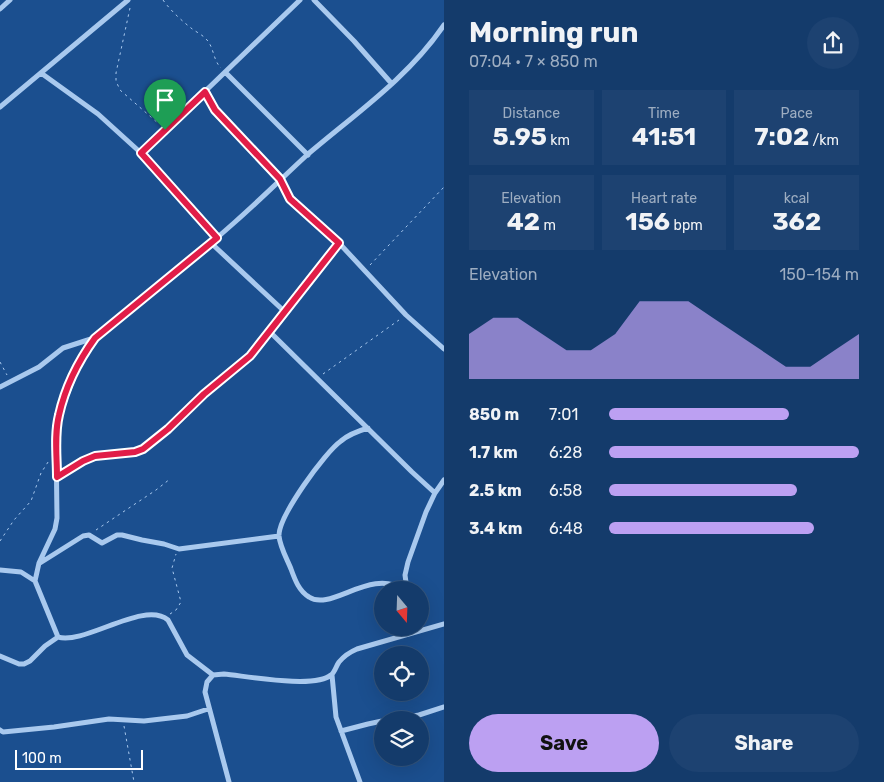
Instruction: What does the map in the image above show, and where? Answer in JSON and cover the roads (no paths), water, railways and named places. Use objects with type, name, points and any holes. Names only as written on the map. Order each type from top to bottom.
[{"type":"street","points":[[0,9],[10,0]]},
{"type":"street","points":[[141,153],[300,0]]},
{"type":"street","points":[[314,0],[392,84]]},
{"type":"street","points":[[0,107],[129,2]]},
{"type":"street","points":[[34,581],[38,563],[55,529],[57,518],[56,448],[59,415],[83,354],[95,338],[217,238],[280,179],[413,65],[444,25]]},
{"type":"street","points":[[225,72],[308,155]]},
{"type":"street","points":[[41,73],[98,114],[141,153],[217,238]]},
{"type":"street","points":[[205,92],[215,110],[280,179],[290,199],[339,243],[406,315],[444,349]]},
{"type":"street","points":[[211,243],[285,312]]},
{"type":"street","points":[[57,477],[95,456],[135,452],[143,449],[168,429],[204,394],[250,356],[339,243]]},
{"type":"street","points":[[270,332],[316,379],[435,493]]},
{"type":"street","points":[[0,387],[39,367],[63,348],[95,338]]},
{"type":"street","points":[[368,428],[350,434],[334,446],[294,500],[279,536],[296,584],[308,597],[315,600],[337,596],[374,584]]},
{"type":"street","points":[[405,581],[408,562],[426,512],[444,480]]},
{"type":"street","points":[[38,563],[83,536],[89,535],[102,543],[117,535],[122,535],[178,549],[279,536]]},
{"type":"street","points":[[0,570],[21,572],[34,581],[58,637]]},
{"type":"street","points":[[58,637],[65,639],[74,637],[125,619],[154,615],[163,616],[168,620],[187,655],[213,675],[224,674],[309,682],[323,680],[332,675],[339,663],[348,654],[357,649],[398,636]]},
{"type":"street","points":[[429,627],[444,624]]},
{"type":"street","points":[[0,656],[18,664],[24,664],[58,637]]},
{"type":"street","points":[[213,675],[207,682],[205,692],[229,782]]},
{"type":"street","points":[[332,675],[336,717],[360,782]]},
{"type":"street","points":[[429,712],[444,707]]},
{"type":"street","points":[[0,730],[3,732],[54,728],[109,719],[144,721],[187,716],[208,709]]},
{"type":"street","points":[[341,731],[374,723]]}]
